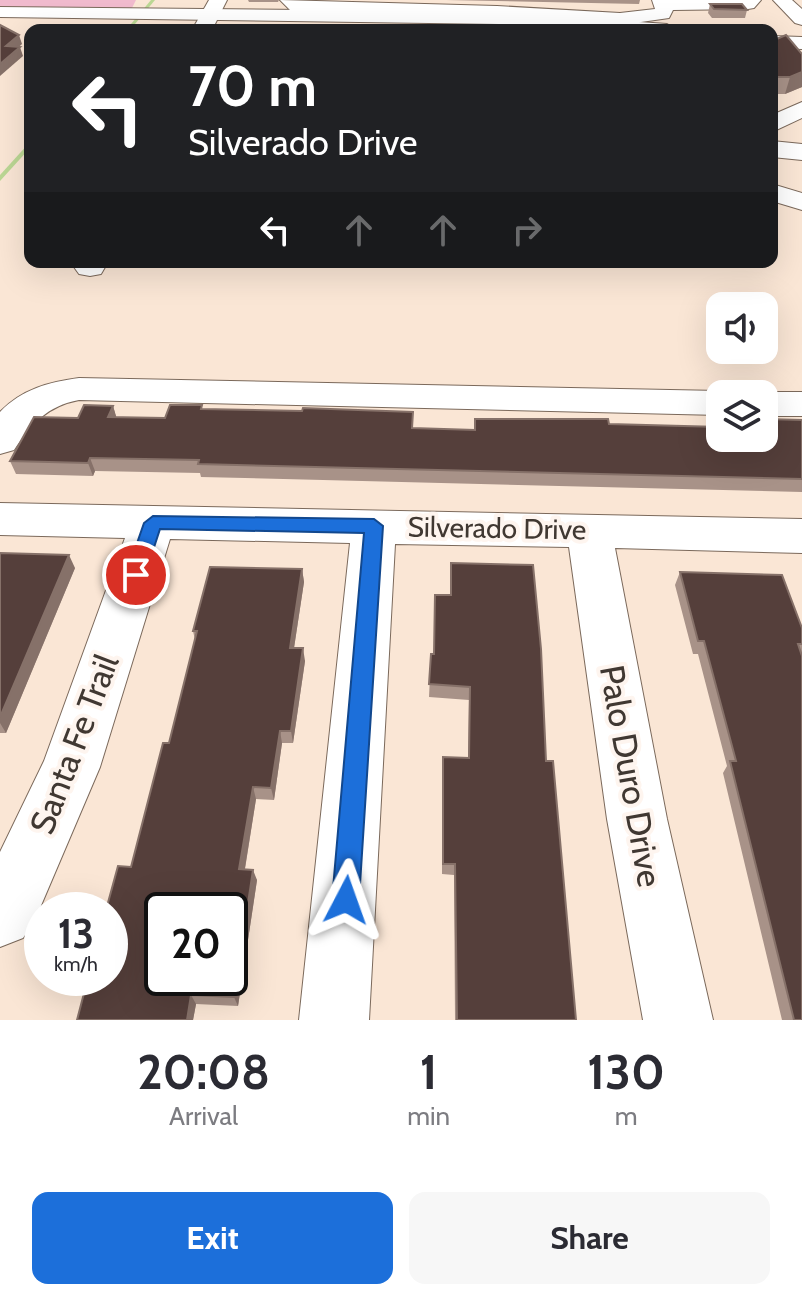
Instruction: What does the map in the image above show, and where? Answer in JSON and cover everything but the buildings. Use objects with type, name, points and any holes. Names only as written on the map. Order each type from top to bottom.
[{"type":"main road","points":[[289,0],[296,6],[318,8],[497,11],[620,19],[664,12]]},
{"type":"main road","points":[[0,22],[92,18],[526,19],[736,6],[752,0]]},
{"type":"main road","points":[[782,0],[802,19]]},
{"type":"main road","points":[[0,12],[92,18]]},
{"type":"main road","points":[[428,17],[441,24]]},
{"type":"main road","points":[[202,18],[337,24]]},
{"type":"main road","points":[[778,33],[802,33]]},
{"type":"main road","points":[[778,42],[802,43]]},
{"type":"main road","points":[[778,123],[802,109]]},
{"type":"main road","points":[[778,127],[802,132]]},
{"type":"main road","points":[[778,150],[802,152]]},
{"type":"main road","points":[[778,194],[802,202]]},
{"type":"main road","points":[[0,441],[16,415],[33,401],[53,393],[79,389],[706,403]]},
{"type":"main road","points":[[778,404],[802,404]]},
{"type":"main road","name":"Silverado Drive","points":[[0,519],[802,536]]},
{"type":"main road","name":"Santa Fe Trail","points":[[0,915],[11,899],[71,767],[153,523]]},
{"type":"main road","points":[[334,1020],[374,526]]},
{"type":"main road","name":"Palo Duro Drive","points":[[589,530],[637,819],[678,1020]]},
{"type":"shaded area","points":[[0,0],[136,0],[131,10],[0,9]]},
{"type":"waterway","points":[[133,24],[153,0]]},
{"type":"waterway","points":[[0,179],[24,151]]},
{"type":"route","points":[[136,575],[153,523],[374,526],[346,900]]}]
